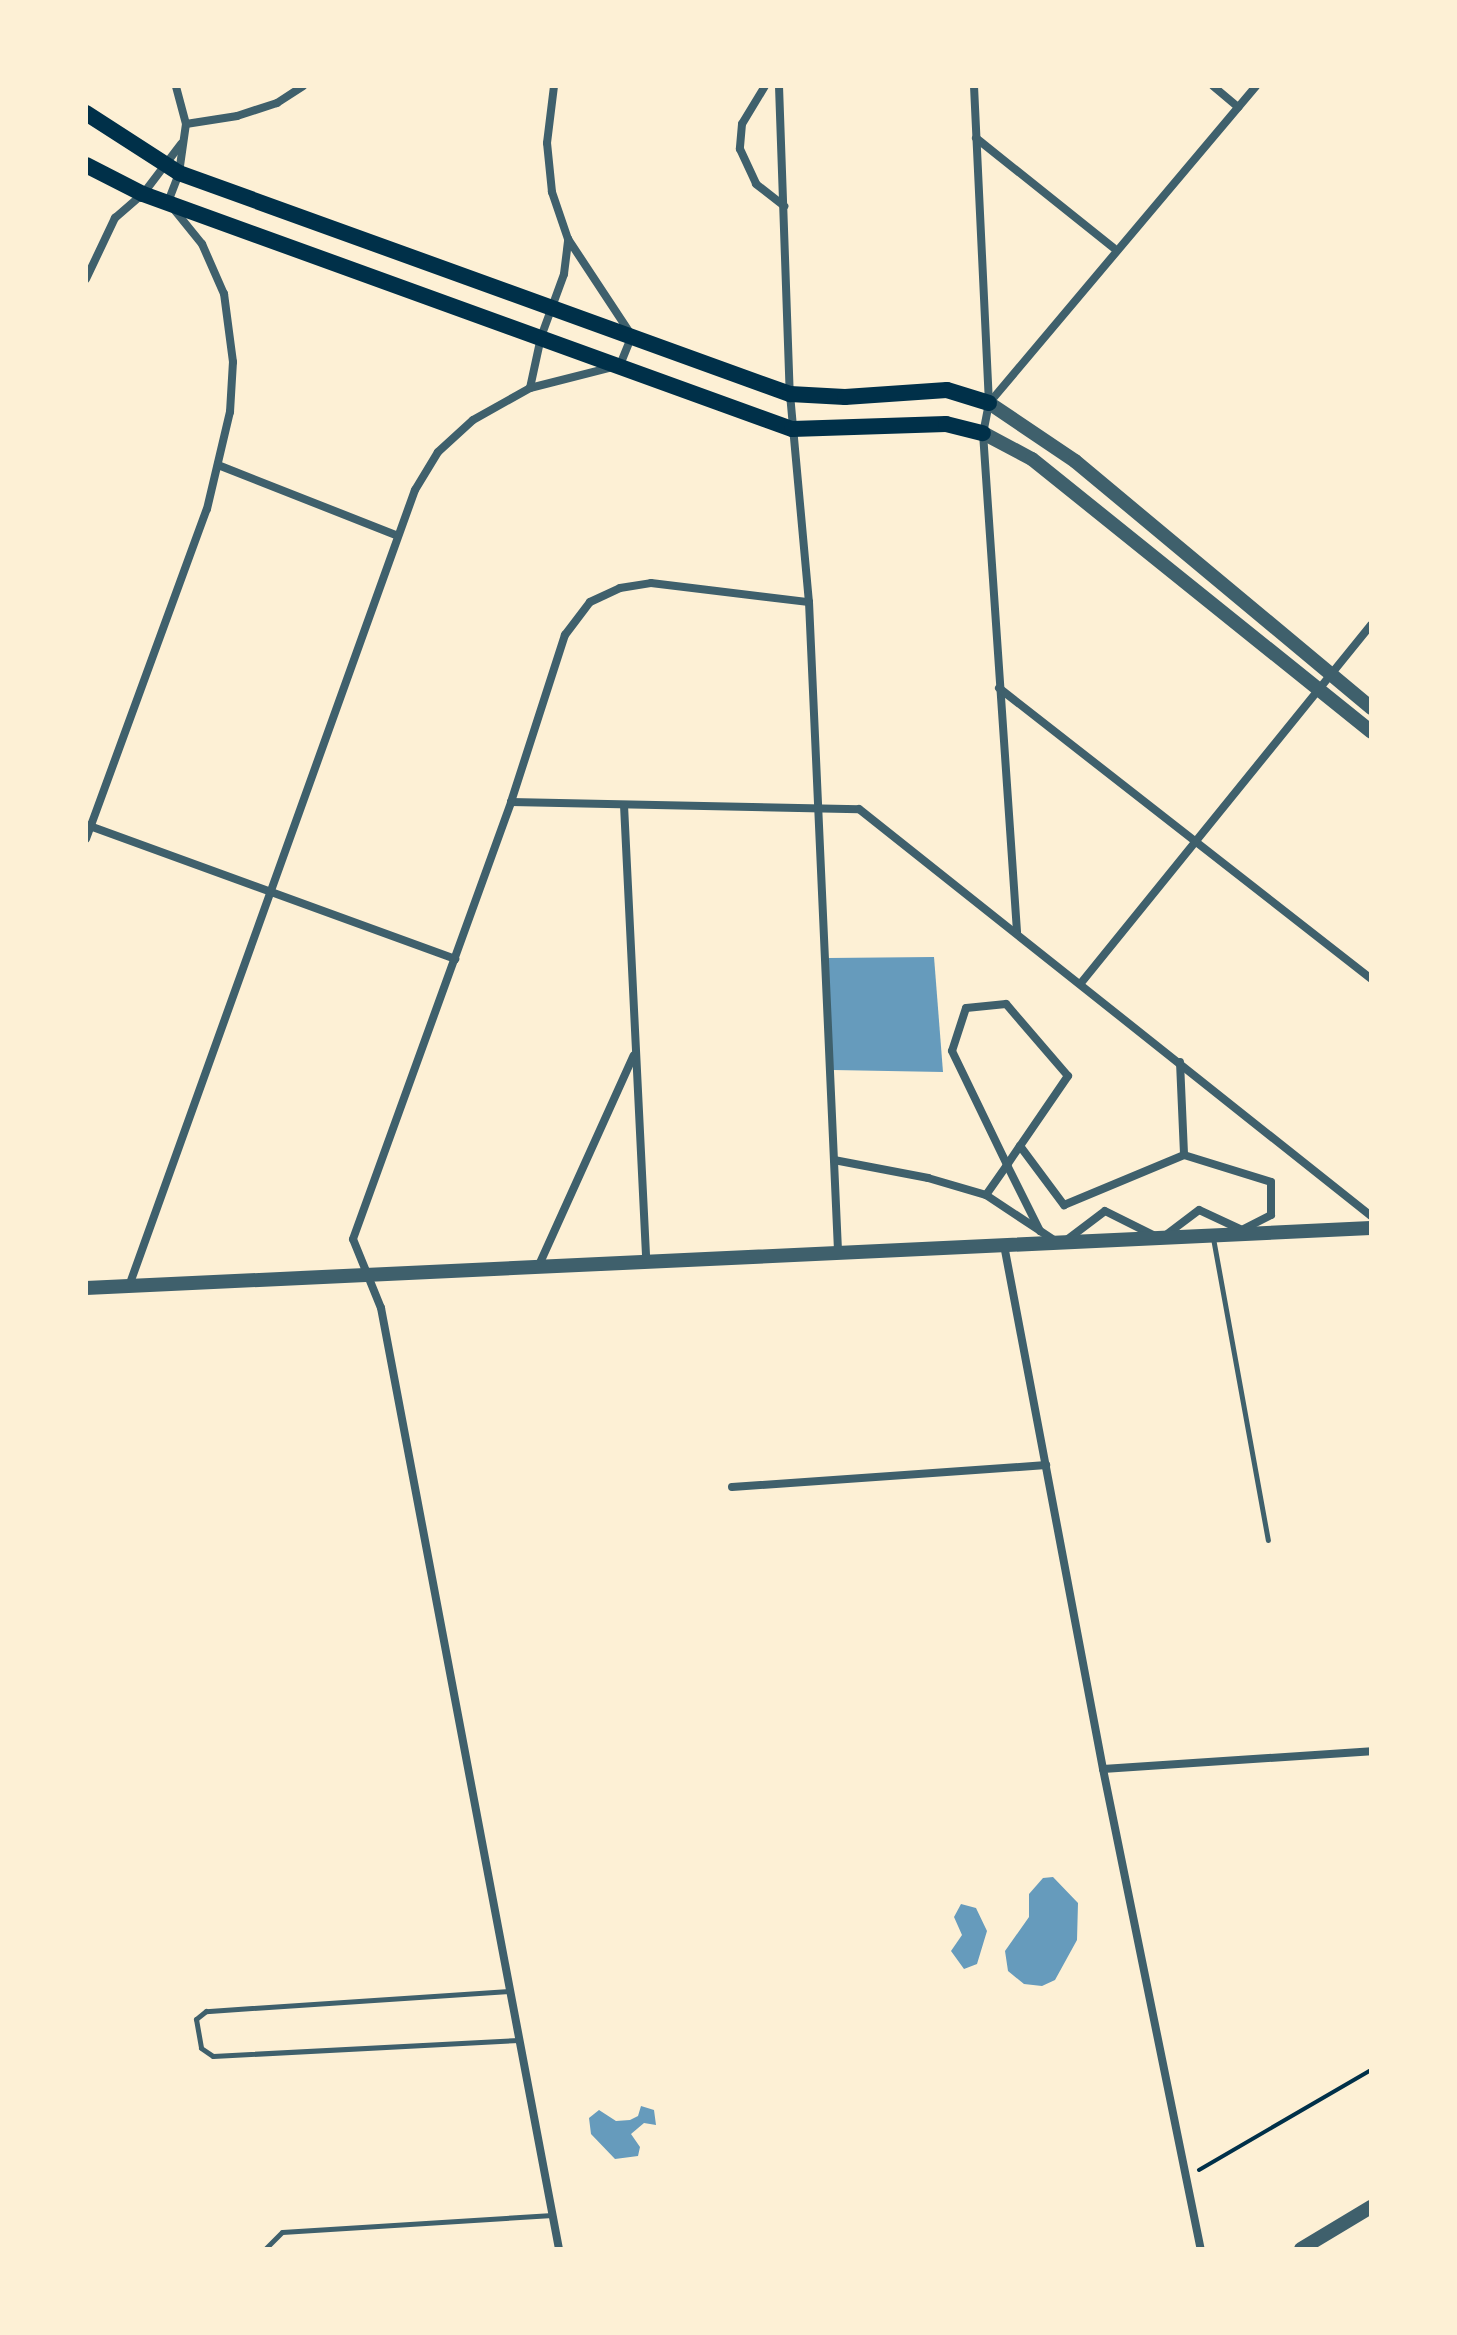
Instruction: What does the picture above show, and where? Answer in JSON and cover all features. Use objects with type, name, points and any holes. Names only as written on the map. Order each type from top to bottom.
[{"type":"main road","points":[[86,113],[179,173],[790,394],[845,397],[947,390],[989,403]]},
{"type":"main road","points":[[86,165],[143,194],[792,429],[946,424],[983,433]]},
{"type":"street","points":[[86,839],[88,826],[207,509],[218,465],[233,362],[224,294],[202,244],[168,202],[179,173],[186,124],[176,86]]},
{"type":"street","points":[[186,124],[237,116],[277,103],[303,86]]},
{"type":"street","points":[[129,1286],[415,490],[438,452],[473,420],[530,388],[620,365],[632,336],[568,239],[552,192],[547,143],[553,86]]},
{"type":"street","points":[[765,86],[742,124],[740,149],[756,184],[784,206]]},
{"type":"street","points":[[779,86],[790,394],[809,602],[838,1251]]},
{"type":"street","points":[[974,86],[989,403],[983,433],[1017,932]]},
{"type":"street","points":[[1213,86],[1238,107]]},
{"type":"street","points":[[989,403],[1114,248],[1256,86]]},
{"type":"street","points":[[976,138],[1114,248]]},
{"type":"street","points":[[86,279],[115,218],[143,194],[181,144]]},
{"type":"street","points":[[530,388],[541,337],[564,274],[568,239]]},
{"type":"street","points":[[989,403],[1075,461],[1371,708]]},
{"type":"street","points":[[983,433],[1032,459],[1371,732]]},
{"type":"street","points":[[218,465],[398,536]]},
{"type":"street","points":[[559,2249],[381,1308],[353,1239],[511,802],[565,635],[590,602],[620,588],[651,583],[809,602]]},
{"type":"street","points":[[1081,983],[1371,625]]},
{"type":"street","points":[[999,688],[1371,979]]},
{"type":"street","points":[[511,802],[859,809],[1371,1216]]},
{"type":"street","points":[[624,805],[646,1260]]},
{"type":"street","points":[[88,826],[455,959]]},
{"type":"street","points":[[986,1195],[1007,1165],[1068,1076],[1006,1004],[966,1008],[952,1051],[1007,1165],[1040,1231]]},
{"type":"street","points":[[539,1265],[636,1051]]},
{"type":"street","points":[[1180,1062],[1184,1155]]},
{"type":"street","points":[[1020,1146],[1064,1205],[1184,1155],[1271,1182],[1271,1215],[1242,1230]]},
{"type":"street","points":[[834,1160],[928,1178],[986,1195],[1040,1231],[1061,1240]]},
{"type":"street","points":[[1160,1234],[1199,1210],[1242,1230]]},
{"type":"street","points":[[1061,1240],[1105,1211],[1160,1234]]},
{"type":"street","points":[[86,1288],[1242,1230],[1371,1228]]},
{"type":"street","points":[[1004,1242],[1103,1769],[1201,2249]]},
{"type":"street","points":[[732,1487],[1046,1465]]},
{"type":"street","points":[[1103,1769],[1371,1751]]},
{"type":"street","points":[[1301,2249],[1371,2207]]},
{"type":"lane","points":[[1212,1232],[1268,1540]]},
{"type":"lane","points":[[509,1991],[206,2011],[196,2019],[201,2048],[213,2056],[519,2040]]},
{"type":"lane","points":[[265,2249],[282,2232],[552,2215]]},
{"type":"path","points":[[1187,2177],[1371,2070]]},
{"type":"water","points":[[934,957],[943,1072],[833,1070],[828,958]]},
{"type":"water","points":[[1053,1877],[1078,1903],[1077,1940],[1055,1980],[1042,1986],[1024,1984],[1008,1971],[1005,1951],[1029,1917],[1029,1894],[1043,1878]]},
{"type":"water","points":[[961,1904],[976,1908],[987,1931],[977,1964],[964,1969],[951,1951],[962,1935],[954,1917]]},
{"type":"water","points":[[641,2106],[654,2110],[656,2125],[644,2123],[631,2134],[640,2147],[638,2156],[615,2159],[591,2134],[589,2118],[599,2110],[616,2121],[630,2120],[638,2116]]}]
